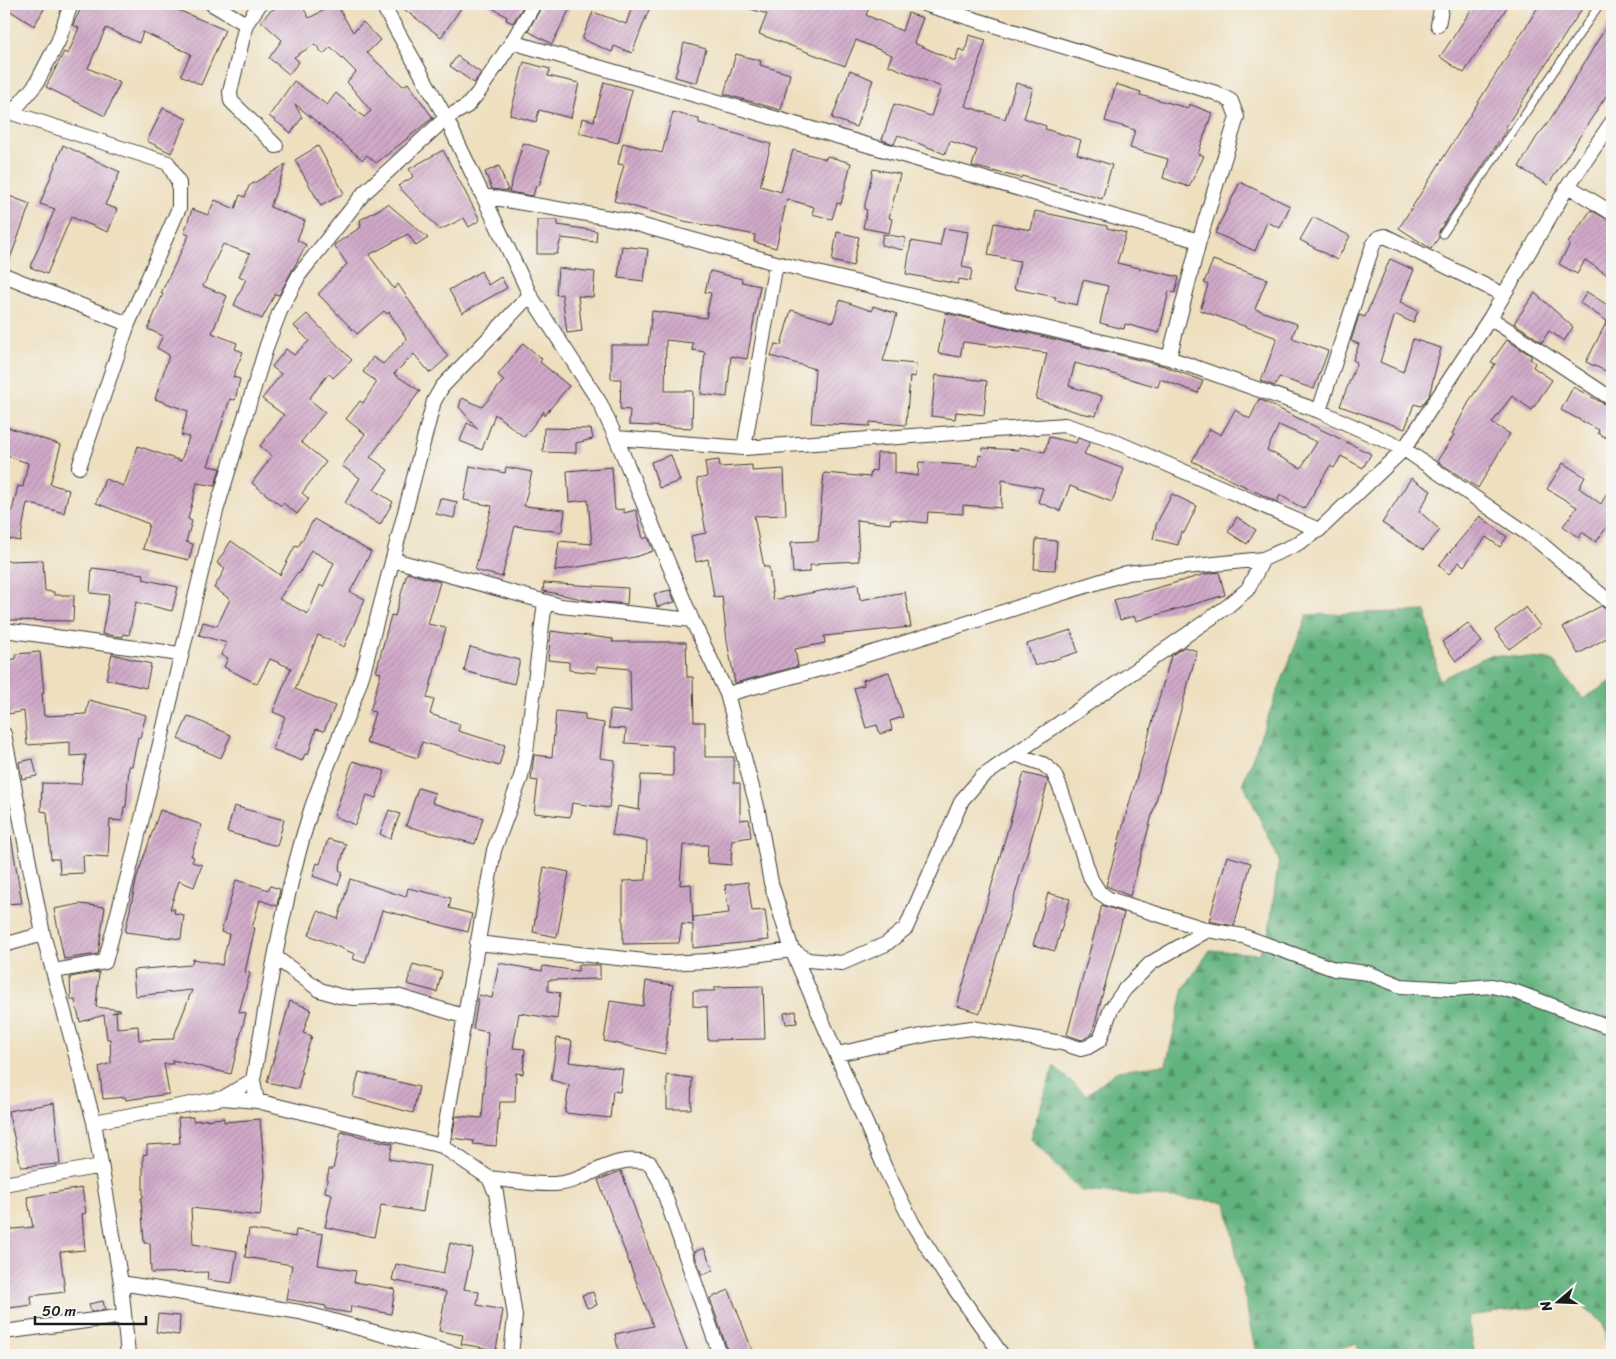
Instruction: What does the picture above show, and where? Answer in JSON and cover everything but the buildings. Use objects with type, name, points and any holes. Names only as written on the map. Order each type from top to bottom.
[{"type":"street","points":[[71,4],[58,42],[36,84],[8,112],[168,163],[179,183],[179,208],[128,324],[79,467]]},
{"type":"street","points":[[212,4],[246,24]]},
{"type":"street","points":[[260,4],[246,24],[230,92],[231,101],[276,146]]},
{"type":"street","points":[[382,4],[446,118],[530,295],[600,403],[692,620],[727,694],[757,806],[771,883],[792,950],[885,1168],[912,1224],[945,1275],[1002,1355]]},
{"type":"street","points":[[54,971],[105,962],[131,864],[180,654],[216,511],[267,345],[280,311],[299,275],[364,193],[446,118],[467,106],[478,94],[534,4]]},
{"type":"street","points":[[924,4],[1216,93],[1231,101],[1237,117],[1199,241],[1169,358]]},
{"type":"street","points":[[1438,26],[1442,4]]},
{"type":"street","points":[[512,42],[1199,241]]},
{"type":"street","points":[[727,694],[824,668],[1127,572],[1263,559],[1295,545],[1319,530],[1404,449],[1490,318],[1502,294],[1568,186],[1612,122]]},
{"type":"street","points":[[1568,186],[1612,213]]},
{"type":"street","points":[[483,196],[622,220],[776,263],[1169,358],[1319,411],[1404,449],[1538,541],[1612,604]]},
{"type":"street","points":[[1319,411],[1373,245],[1378,238],[1385,236],[1502,294]]},
{"type":"street","points":[[744,448],[776,263]]},
{"type":"street","points":[[4,275],[128,324]]},
{"type":"street","points":[[256,1101],[253,1080],[280,924],[312,810],[357,693],[394,560],[434,401],[442,387],[530,295]]},
{"type":"street","points":[[1490,318],[1612,399]]},
{"type":"street","points":[[616,438],[744,448],[1065,425],[1109,439],[1319,530]]},
{"type":"street","points":[[477,943],[664,963],[708,961],[792,950],[808,960],[842,963],[886,944],[906,928],[962,800],[982,777],[1228,606],[1248,589],[1263,559]]},
{"type":"street","points":[[394,560],[545,602],[578,609],[692,620]]},
{"type":"street","points":[[442,1146],[463,1016],[494,850],[521,777],[526,752],[545,602]]},
{"type":"street","points":[[4,630],[180,654]]},
{"type":"street","points":[[4,734],[10,795],[43,934],[94,1122],[122,1284],[128,1355]]},
{"type":"street","points":[[1015,754],[1043,764],[1053,772],[1060,787],[1091,879],[1099,892],[1109,899],[1208,930],[1243,936],[1334,968],[1368,973],[1401,986],[1468,989],[1483,985],[1508,990],[1612,1028]]},
{"type":"street","points":[[837,1054],[954,1029],[972,1028],[1062,1043],[1081,1049],[1088,1047],[1100,1040],[1111,1009],[1125,989],[1151,964],[1208,930]]},
{"type":"street","points":[[4,945],[43,934]]},
{"type":"street","points":[[275,957],[320,990],[339,996],[354,998],[397,996],[463,1016]]},
{"type":"street","points":[[223,1098],[253,1080]]},
{"type":"street","points":[[94,1122],[223,1098],[256,1101],[442,1146],[489,1178],[555,1184],[575,1179],[614,1162],[635,1159],[650,1163],[660,1181],[720,1355]]},
{"type":"street","points":[[4,1184],[101,1166]]},
{"type":"street","points":[[489,1178],[496,1193],[515,1316],[511,1355]]},
{"type":"street","points":[[122,1284],[300,1312],[459,1355]]},
{"type":"street","points":[[4,1332],[124,1316]]},
{"type":"lane","points":[[1443,234],[1600,4]]},
{"type":"green space","points":[[1426,611],[1439,680],[1490,655],[1552,660],[1583,699],[1612,681],[1612,1355],[1609,1355],[1603,1323],[1577,1302],[1467,1316],[1475,1355],[1362,1355],[1356,1343],[1320,1355],[1256,1355],[1226,1202],[1081,1191],[1030,1138],[1054,1066],[1086,1095],[1117,1071],[1166,1065],[1184,988],[1210,950],[1259,954],[1269,931],[1279,860],[1243,782],[1307,615]]}]
